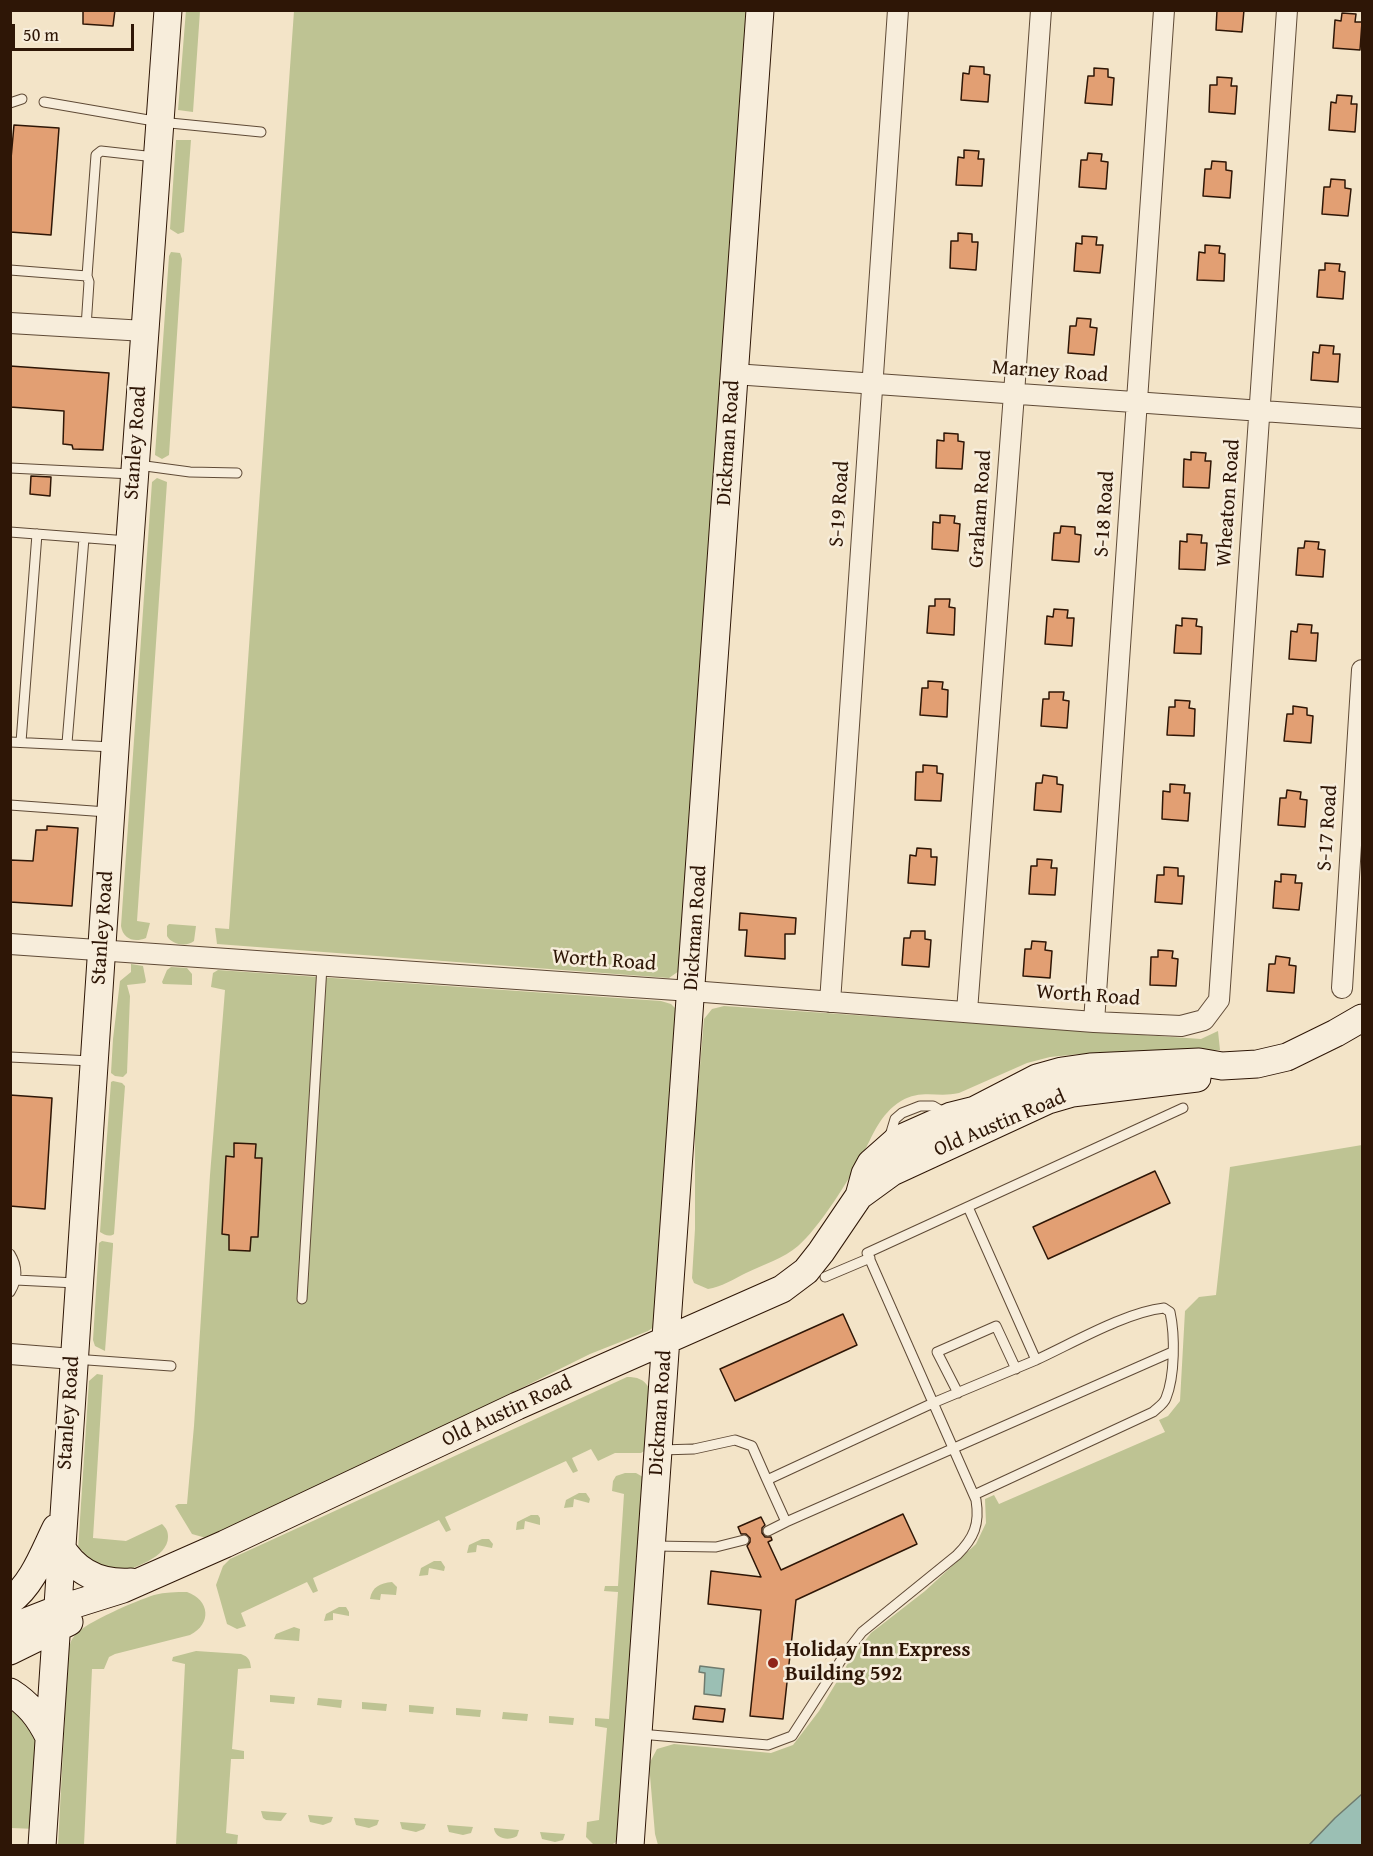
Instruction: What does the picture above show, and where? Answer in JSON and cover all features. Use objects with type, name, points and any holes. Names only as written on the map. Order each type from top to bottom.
[{"type":"street","name":"Stanley Road","points":[[42,1845],[55,1620],[116,747],[128,541],[168,10]]},
{"type":"street","name":"Dickman Road","points":[[630,1845],[760,10]]},
{"type":"street","name":"S-19 Road","points":[[830,1002],[898,10]]},
{"type":"street","name":"Graham Road","points":[[966,1011],[1041,10]]},
{"type":"street","name":"S-18 Road","points":[[1094,1022],[1164,10]]},
{"type":"street","name":"Wheaton Road","points":[[1218,1000],[1287,10]]},
{"type":"street","points":[[10,322],[145,331]]},
{"type":"street","name":"Marney Road","points":[[734,374],[1362,418]]},
{"type":"street","name":"S-17 Road","points":[[1342,988],[1362,670]]},
{"type":"street","name":"Worth Road","points":[[10,944],[691,991],[1094,1022],[1181,1026],[1204,1020],[1218,1000]]},
{"type":"street","name":"Old Austin Road","points":[[859,1196],[957,1127],[975,1110],[1037,1078],[1090,1067],[1199,1062],[1222,1066],[1257,1064],[1287,1057],[1336,1034],[1362,1018]]},
{"type":"street","name":"Old Austin Road","points":[[55,1620],[225,1545],[517,1406],[783,1288],[806,1271],[822,1252],[859,1196],[868,1168],[897,1140],[957,1127],[1072,1093],[1201,1078],[1222,1066]]},
{"type":"street","points":[[10,1354],[73,1359]]},
{"type":"street","points":[[10,1601],[36,1569],[62,1516]]},
{"type":"street","points":[[60,1545],[75,1564],[95,1579],[132,1585]]},
{"type":"street","points":[[10,1628],[55,1620]]},
{"type":"street","points":[[10,1651],[55,1620]]},
{"type":"street","points":[[10,1692],[22,1700],[40,1718],[49,1737]]},
{"type":"lane","points":[[10,103],[22,99]]},
{"type":"lane","points":[[44,102],[160,122],[261,132]]},
{"type":"lane","points":[[86,327],[89,282],[87,276],[96,155],[101,151],[157,158]]},
{"type":"lane","points":[[10,270],[87,276]]},
{"type":"lane","points":[[10,468],[237,473]]},
{"type":"lane","points":[[10,532],[128,541]]},
{"type":"lane","points":[[21,742],[37,534]]},
{"type":"lane","points":[[67,743],[84,538]]},
{"type":"lane","points":[[10,742],[116,747]]},
{"type":"lane","points":[[10,805],[111,812]]},
{"type":"lane","points":[[302,1299],[322,966]]},
{"type":"lane","points":[[10,1057],[93,1061]]},
{"type":"lane","points":[[638,1733],[768,1745],[792,1736],[844,1654],[862,1632],[957,1556],[969,1543],[977,1527],[978,1511],[974,1495],[867,1253],[1183,1108]]},
{"type":"lane","points":[[968,1207],[1036,1360]]},
{"type":"lane","points":[[10,1254],[16,1268],[16,1280],[10,1292]]},
{"type":"lane","points":[[825,1277],[870,1258]]},
{"type":"lane","points":[[16,1280],[78,1283]]},
{"type":"lane","points":[[767,1480],[1131,1316],[1152,1309],[1164,1308],[1170,1312],[1172,1352],[1170,1379],[1165,1401],[1153,1412],[974,1495]]},
{"type":"lane","points":[[958,1393],[937,1352],[996,1326],[1016,1368]]},
{"type":"lane","points":[[768,1531],[786,1521],[1172,1352]]},
{"type":"lane","points":[[73,1359],[171,1366]]},
{"type":"lane","points":[[659,1450],[694,1449],[735,1440],[752,1446],[786,1521]]},
{"type":"lane","points":[[652,1546],[716,1546],[744,1540]]},
{"type":"green space","points":[[186,10],[200,11],[193,112],[178,110]]},
{"type":"green space","points":[[294,11],[753,11],[679,971],[669,978],[217,944],[215,928],[229,929]]},
{"type":"green space","points":[[176,140],[191,140],[184,232],[178,234],[170,229]]},
{"type":"green space","points":[[171,252],[180,253],[182,259],[169,455],[162,459],[155,455]]},
{"type":"green space","points":[[157,478],[167,482],[137,921],[150,923],[146,938],[137,940],[127,937],[121,926],[152,482]]},
{"type":"green space","points":[[169,924],[196,926],[194,941],[184,944],[169,939],[167,926]]},
{"type":"green space","points":[[131,964],[143,966],[146,981],[127,985],[130,996],[127,1073],[123,1077],[111,1073],[113,1039],[120,981],[131,972]]},
{"type":"green space","points":[[171,967],[187,968],[192,974],[192,985],[163,984],[167,970]]},
{"type":"green space","points":[[218,970],[661,1001],[671,1004],[676,1009],[654,1327],[590,1354],[336,1480],[206,1538],[192,1534],[175,1506],[187,1504],[194,1426],[210,1175],[225,990],[211,987],[213,973]]},
{"type":"green space","points":[[724,1006],[1201,1039],[1218,1031],[1220,1050],[1050,1057],[1027,1063],[959,1093],[909,1097],[894,1106],[882,1119],[833,1204],[798,1246],[723,1285],[708,1289],[694,1283],[692,1278],[695,1229],[695,1125],[704,1019],[712,1009]]},
{"type":"green space","points":[[111,1082],[125,1086],[114,1234],[105,1235],[100,1232]]},
{"type":"green space","points":[[1362,1145],[1362,1845],[658,1845],[649,1764],[657,1749],[674,1744],[771,1753],[793,1745],[819,1711],[850,1660],[871,1633],[925,1591],[976,1544],[986,1523],[985,1499],[994,1495],[999,1504],[1165,1432],[1159,1420],[1168,1416],[1180,1401],[1185,1311],[1199,1297],[1216,1295],[1230,1167]]},
{"type":"green space","points":[[102,1241],[113,1243],[105,1351],[95,1346],[93,1340],[99,1243]]},
{"type":"green space","points":[[97,1374],[103,1375],[93,1538],[126,1541],[162,1524],[168,1535],[162,1551],[156,1556],[117,1575],[85,1559],[82,1550],[78,1550],[89,1381]]},
{"type":"green space","points":[[627,1377],[640,1379],[649,1388],[646,1450],[641,1453],[615,1453],[598,1461],[591,1449],[572,1458],[578,1471],[573,1473],[566,1461],[445,1517],[451,1530],[446,1532],[439,1520],[313,1578],[318,1591],[313,1593],[307,1582],[241,1613],[246,1626],[237,1629],[227,1624],[216,1585],[223,1566],[230,1559]]},
{"type":"green space","points":[[636,1473],[643,1477],[620,1838],[611,1845],[605,1845],[593,1844],[586,1837],[587,1822],[599,1820],[607,1728],[595,1726],[595,1718],[609,1719],[618,1592],[604,1591],[605,1586],[618,1586],[624,1494],[612,1491],[616,1476]]},
{"type":"green space","points":[[579,1493],[586,1493],[590,1499],[589,1503],[574,1499],[573,1507],[564,1508],[566,1500]]},
{"type":"green space","points":[[531,1515],[538,1515],[540,1525],[525,1521],[524,1529],[516,1530],[517,1522]]},
{"type":"green space","points":[[482,1539],[489,1539],[493,1544],[492,1548],[477,1545],[476,1552],[467,1553],[469,1545]]},
{"type":"green space","points":[[434,1561],[441,1561],[445,1567],[444,1571],[429,1568],[428,1575],[419,1576],[421,1568]]},
{"type":"green space","points":[[392,1582],[397,1587],[396,1595],[381,1594],[380,1600],[370,1599],[377,1586]]},
{"type":"green space","points":[[187,1592],[195,1596],[204,1606],[205,1619],[197,1630],[190,1635],[115,1654],[109,1657],[104,1669],[92,1669],[84,1845],[58,1846],[68,1657],[72,1640],[89,1624],[112,1612],[158,1594]]},
{"type":"green space","points":[[339,1607],[346,1607],[349,1616],[333,1613],[333,1620],[324,1621],[326,1614]]},
{"type":"green space","points":[[294,1627],[300,1629],[299,1641],[274,1639],[276,1634]]},
{"type":"green space","points":[[196,1651],[241,1654],[250,1663],[251,1668],[238,1669],[232,1749],[244,1751],[244,1759],[231,1759],[226,1833],[238,1835],[237,1845],[176,1845],[185,1664],[172,1661],[173,1657]]},
{"type":"green space","points":[[270,1695],[295,1697],[294,1704],[270,1702]]},
{"type":"green space","points":[[318,1698],[342,1700],[341,1708],[317,1705]]},
{"type":"green space","points":[[362,1702],[387,1704],[386,1711],[362,1709]]},
{"type":"green space","points":[[409,1705],[434,1707],[433,1714],[409,1712]]},
{"type":"green space","points":[[456,1708],[481,1710],[480,1717],[456,1715]]},
{"type":"green space","points":[[10,1711],[18,1713],[27,1728],[33,1731],[37,1742],[36,1829],[11,1828]]},
{"type":"green space","points":[[503,1712],[528,1714],[527,1721],[502,1719]]},
{"type":"green space","points":[[549,1716],[574,1718],[573,1725],[549,1723]]},
{"type":"green space","points":[[261,1811],[287,1813],[281,1821],[266,1820]]},
{"type":"green space","points":[[308,1815],[333,1817],[331,1822],[323,1825],[310,1822]]},
{"type":"green space","points":[[354,1818],[379,1820],[377,1825],[369,1828],[356,1825]]},
{"type":"green space","points":[[400,1822],[426,1824],[424,1829],[416,1832],[402,1829]]},
{"type":"green space","points":[[447,1825],[473,1827],[471,1833],[463,1835],[449,1832]]},
{"type":"green space","points":[[494,1828],[519,1830],[517,1836],[507,1839],[497,1835]]},
{"type":"green space","points":[[540,1832],[565,1834],[563,1840],[555,1842],[542,1839]]},
{"type":"water","points":[[700,1666],[724,1669],[721,1696],[704,1694],[705,1673],[699,1672]]},
{"type":"water","points":[[1362,1794],[1362,1845],[1309,1845],[1335,1818]]},
{"type":"building","points":[[83,10],[115,10],[113,26],[83,24]]},
{"type":"building","points":[[1217,10],[1244,10],[1242,32],[1216,30]]},
{"type":"building","points":[[1342,13],[1356,14],[1355,22],[1362,22],[1360,50],[1333,48],[1335,20],[1341,21]]},
{"type":"building","points":[[970,66],[984,67],[984,74],[990,75],[988,102],[961,100],[963,73],[969,74]]},
{"type":"building","points":[[1094,68],[1108,69],[1108,77],[1114,78],[1112,105],[1085,103],[1088,76],[1094,76]]},
{"type":"building","points":[[1217,77],[1232,78],[1231,86],[1237,86],[1235,114],[1209,112],[1210,85],[1217,85]]},
{"type":"building","points":[[1337,95],[1352,96],[1351,104],[1357,104],[1355,132],[1329,130],[1331,102],[1336,103]]},
{"type":"building","points":[[14,125],[59,128],[51,235],[10,232],[10,170]]},
{"type":"building","points":[[964,150],[979,151],[978,159],[984,159],[982,186],[956,185],[958,157],[964,158]]},
{"type":"building","points":[[1088,153],[1102,154],[1101,161],[1108,162],[1106,189],[1079,187],[1081,160],[1087,160]]},
{"type":"building","points":[[1212,161],[1226,162],[1226,170],[1232,171],[1230,198],[1203,196],[1205,169],[1211,169]]},
{"type":"building","points":[[1331,179],[1345,180],[1345,188],[1351,189],[1348,216],[1322,214],[1324,187],[1330,187]]},
{"type":"building","points":[[958,233],[972,234],[972,242],[978,242],[976,270],[950,268],[951,241],[958,241]]},
{"type":"building","points":[[1082,236],[1097,237],[1096,245],[1103,245],[1100,273],[1074,271],[1076,243],[1082,244]]},
{"type":"building","points":[[1205,245],[1220,246],[1219,253],[1225,254],[1224,281],[1197,280],[1199,252],[1205,253]]},
{"type":"building","points":[[1325,263],[1340,264],[1339,271],[1345,272],[1343,299],[1317,297],[1319,270],[1325,270]]},
{"type":"building","points":[[1077,318],[1091,319],[1090,327],[1097,328],[1094,355],[1068,353],[1070,326],[1076,326]]},
{"type":"building","points":[[1320,345],[1334,346],[1333,354],[1340,354],[1338,382],[1311,380],[1313,352],[1319,353]]},
{"type":"building","points":[[10,366],[109,373],[103,450],[73,449],[72,445],[63,444],[64,411],[10,407]]},
{"type":"building","points":[[944,433],[958,434],[958,441],[964,442],[962,469],[936,468],[937,440],[944,441]]},
{"type":"building","points":[[1191,452],[1206,453],[1205,461],[1211,461],[1209,488],[1183,487],[1184,459],[1191,460]]},
{"type":"building","points":[[31,476],[51,477],[50,496],[30,494]]},
{"type":"building","points":[[940,515],[955,516],[954,523],[960,524],[958,551],[932,549],[933,522],[940,523]]},
{"type":"building","points":[[1061,526],[1075,527],[1075,534],[1081,535],[1079,562],[1052,560],[1054,533],[1060,533]]},
{"type":"building","points":[[1187,534],[1202,535],[1201,543],[1207,543],[1205,570],[1179,569],[1180,541],[1187,542]]},
{"type":"building","points":[[1305,541],[1319,542],[1318,549],[1325,550],[1323,577],[1296,575],[1298,548],[1304,548]]},
{"type":"building","points":[[935,599],[950,599],[949,607],[955,608],[954,635],[927,633],[929,606],[935,606]]},
{"type":"building","points":[[1054,609],[1068,610],[1067,618],[1074,618],[1072,646],[1045,644],[1047,616],[1053,617]]},
{"type":"building","points":[[1182,618],[1197,619],[1196,626],[1202,627],[1201,654],[1174,653],[1176,625],[1182,626]]},
{"type":"building","points":[[1298,624],[1312,625],[1311,633],[1318,633],[1316,661],[1289,659],[1291,631],[1297,632]]},
{"type":"building","points":[[928,681],[943,682],[942,689],[948,690],[947,717],[920,715],[922,688],[928,688]]},
{"type":"building","points":[[1049,692],[1064,692],[1063,700],[1069,701],[1067,728],[1041,726],[1043,699],[1049,699]]},
{"type":"building","points":[[1175,700],[1190,701],[1189,708],[1195,709],[1194,736],[1167,735],[1169,707],[1175,707]]},
{"type":"building","points":[[1293,706],[1307,708],[1307,715],[1313,716],[1311,743],[1284,741],[1287,714],[1293,714]]},
{"type":"building","points":[[923,765],[937,766],[937,773],[943,774],[941,801],[915,800],[916,772],[923,772]]},
{"type":"building","points":[[1043,775],[1057,777],[1057,784],[1063,785],[1061,812],[1034,810],[1036,783],[1042,783]]},
{"type":"building","points":[[1170,784],[1185,785],[1184,793],[1190,793],[1188,821],[1162,819],[1163,791],[1170,792]]},
{"type":"building","points":[[1287,790],[1301,792],[1300,799],[1307,800],[1305,827],[1278,825],[1280,798],[1286,798]]},
{"type":"building","points":[[47,826],[78,828],[72,906],[10,902],[10,860],[33,861],[36,830],[47,830]]},
{"type":"building","points":[[917,848],[931,849],[931,857],[937,857],[935,885],[908,883],[910,855],[916,856]]},
{"type":"building","points":[[1037,859],[1052,860],[1051,868],[1057,868],[1055,895],[1029,894],[1031,866],[1037,866]]},
{"type":"building","points":[[1164,867],[1178,868],[1178,876],[1184,876],[1182,904],[1155,902],[1157,875],[1164,875]]},
{"type":"building","points":[[1281,874],[1296,875],[1295,883],[1302,883],[1299,910],[1273,908],[1275,881],[1281,882]]},
{"type":"building","points":[[740,913],[796,918],[795,934],[785,934],[785,959],[745,956],[747,930],[739,930]]},
{"type":"building","points":[[911,931],[925,931],[925,939],[931,940],[929,967],[902,965],[904,938],[910,938]]},
{"type":"building","points":[[1032,941],[1046,942],[1045,950],[1052,951],[1050,978],[1023,976],[1025,949],[1031,949]]},
{"type":"building","points":[[1158,950],[1173,951],[1172,958],[1178,959],[1176,986],[1150,985],[1151,957],[1158,957]]},
{"type":"building","points":[[1276,956],[1290,958],[1289,965],[1296,966],[1294,993],[1267,991],[1269,964],[1275,964]]},
{"type":"building","points":[[10,1095],[52,1098],[45,1209],[10,1206]]},
{"type":"building","points":[[234,1143],[256,1144],[255,1158],[262,1158],[258,1237],[251,1237],[250,1251],[229,1250],[229,1235],[222,1234],[226,1156],[234,1157]]},
{"type":"building","points":[[1155,1171],[1170,1203],[1048,1259],[1033,1227]]},
{"type":"building","points":[[843,1314],[857,1345],[735,1401],[720,1369]]},
{"type":"building","name":"Holiday Inn Express Building 592","points":[[903,1514],[917,1544],[796,1600],[783,1719],[750,1716],[761,1610],[708,1604],[711,1571],[761,1577],[747,1546],[750,1538],[746,1534],[741,1534],[738,1527],[761,1517],[765,1525],[762,1533],[765,1537],[771,1537],[772,1540],[768,1542],[781,1570]]},
{"type":"building","points":[[695,1706],[725,1709],[723,1722],[693,1719]]},
{"type":"place","name":"Holiday Inn Express Building 592","points":[[773,1663]]}]
